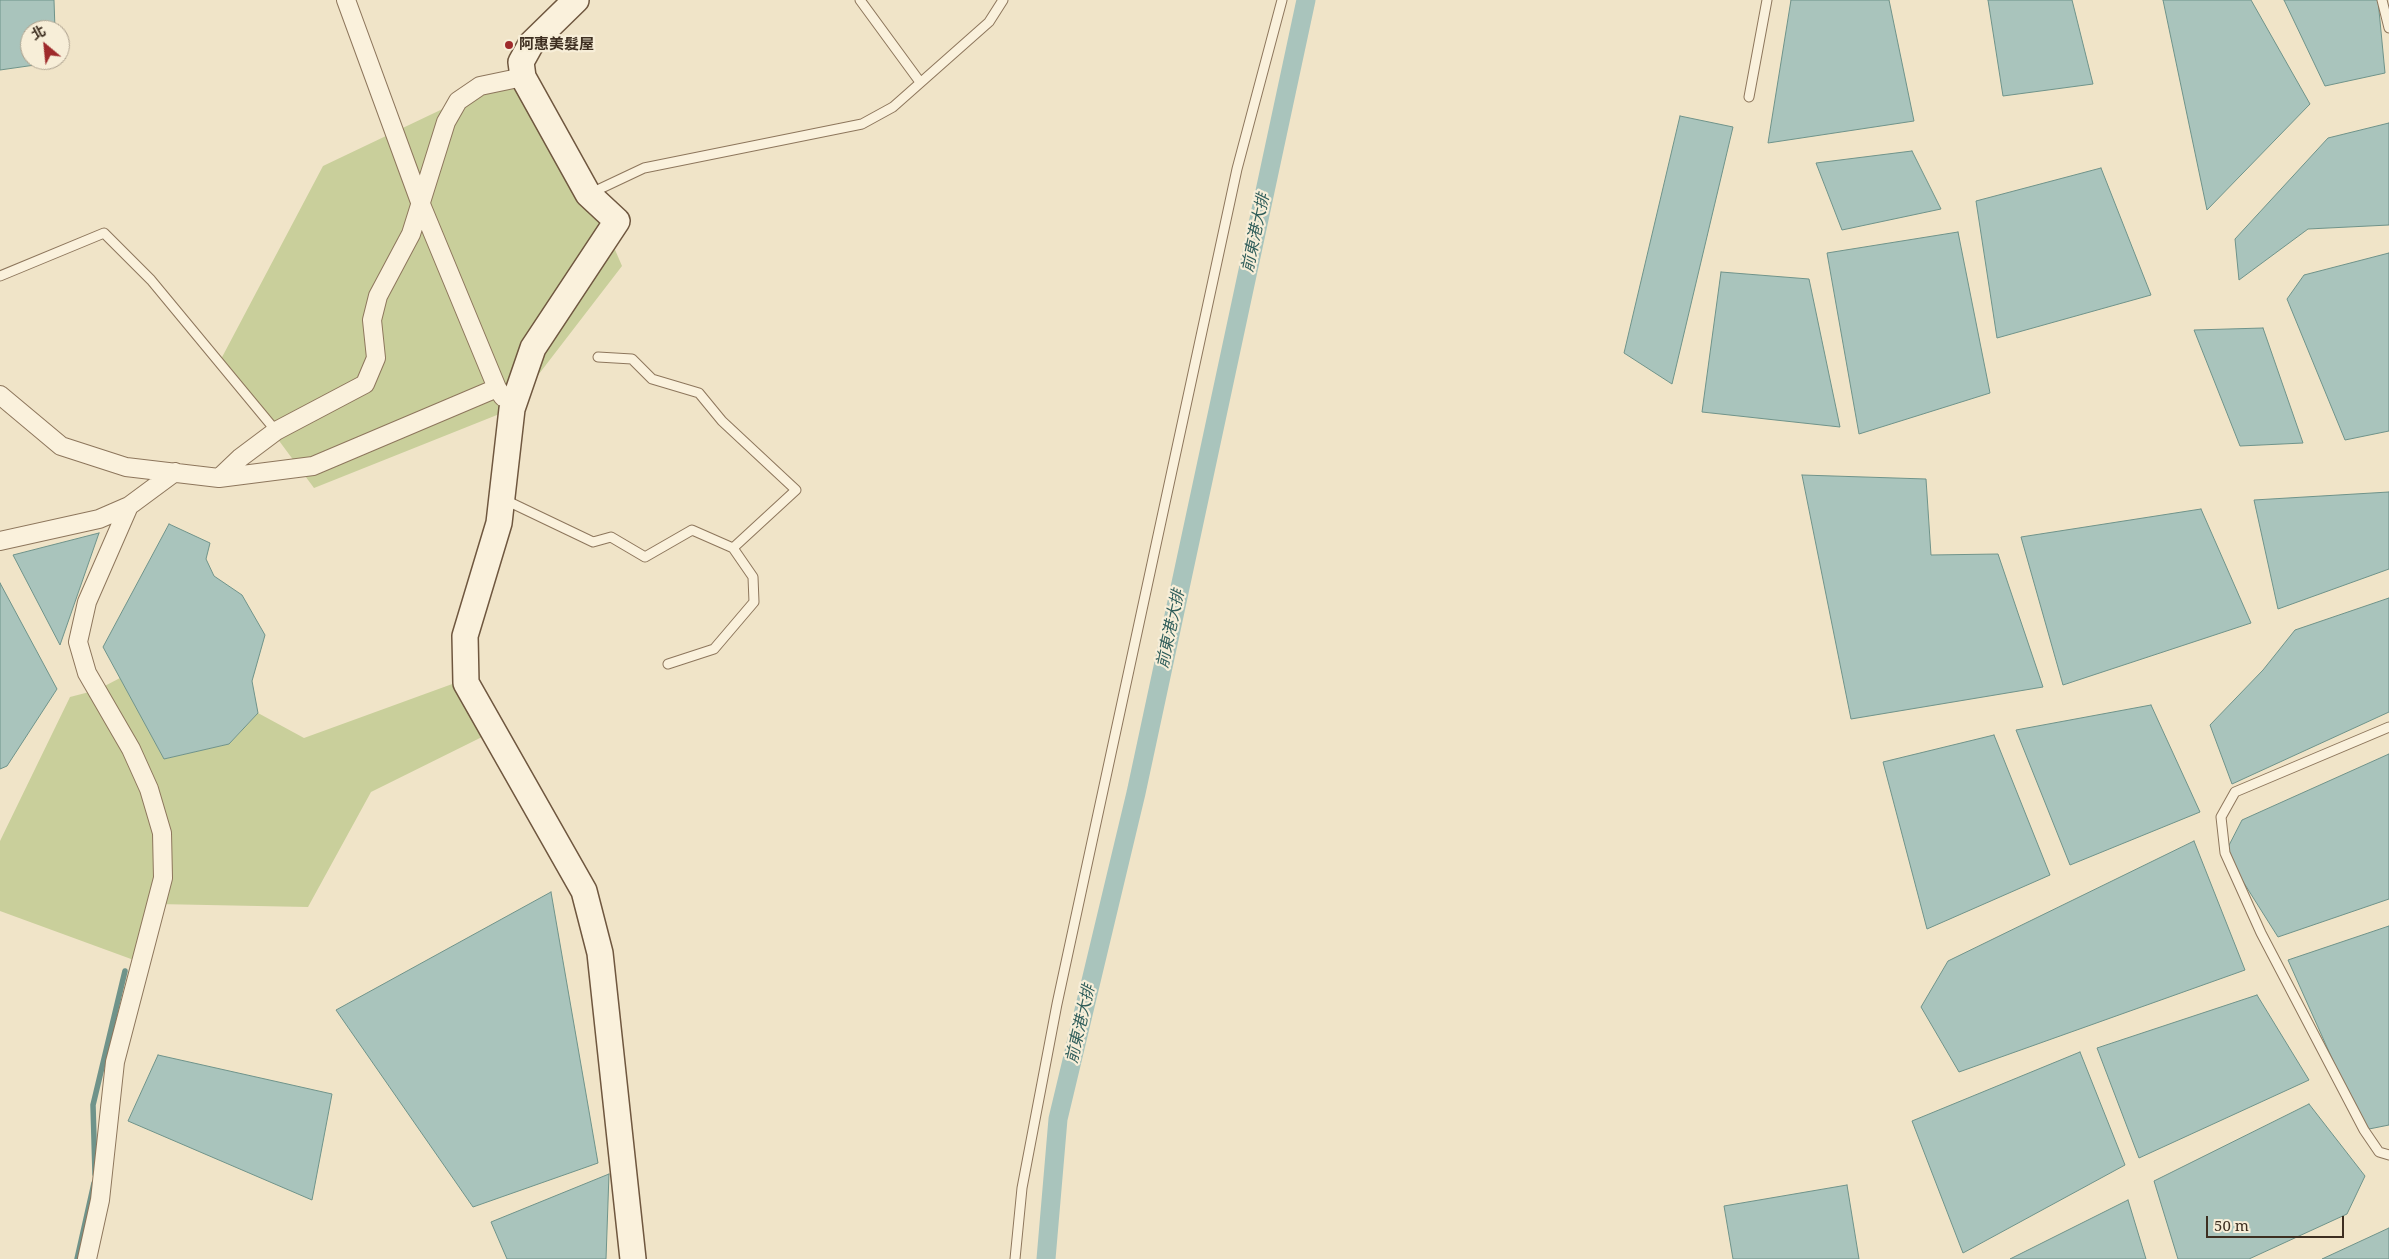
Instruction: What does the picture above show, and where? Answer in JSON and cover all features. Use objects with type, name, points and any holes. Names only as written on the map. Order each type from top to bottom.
[{"type":"main road","points":[[576,0],[531,44],[521,62],[523,77],[588,194],[617,221],[533,348],[512,409],[500,498],[499,523],[465,636],[466,683],[584,891],[600,953],[634,1259]]},
{"type":"street","points":[[346,0],[420,202],[497,388],[512,409]]},
{"type":"street","points":[[219,478],[240,458],[276,431],[365,384],[376,358],[372,320],[378,296],[411,234],[446,122],[458,101],[480,86],[523,77]]},
{"type":"street","points":[[0,395],[61,446],[126,467],[219,478],[313,466],[497,388]]},
{"type":"street","points":[[0,541],[99,519],[129,506],[175,472]]},
{"type":"street","points":[[87,1259],[100,1200],[115,1062],[163,878],[162,833],[149,789],[131,750],[87,673],[78,642],[87,602],[129,506]]},
{"type":"lane","points":[[860,0],[920,82]]},
{"type":"lane","points":[[588,194],[644,168],[862,124],[893,107],[988,22],[1003,0]]},
{"type":"lane","points":[[1015,1259],[1022,1188],[1057,1004],[1238,169],[1282,0]]},
{"type":"lane","points":[[1749,97],[1767,0]]},
{"type":"lane","points":[[2382,0],[2389,28]]},
{"type":"lane","points":[[0,276],[104,233],[151,280],[276,431]]},
{"type":"lane","points":[[598,356],[632,359],[652,379],[699,393],[722,421],[796,490],[733,548]]},
{"type":"lane","points":[[500,498],[593,542],[610,537],[645,557],[692,530],[733,548],[753,577],[754,602],[714,649],[668,664]]},
{"type":"lane","points":[[2389,727],[2235,792],[2221,817],[2225,853],[2261,933],[2364,1130],[2379,1152],[2389,1155]]},
{"type":"green space","points":[[516,74],[607,231],[622,266],[512,409],[314,488],[220,361],[323,166]]},
{"type":"green space","points":[[120,678],[164,759],[229,744],[258,713],[304,738],[466,679],[484,736],[371,792],[308,907],[157,904],[142,963],[0,911],[0,841],[70,697],[97,690]]},
{"type":"water","points":[[0,0],[54,0],[55,20],[20,20],[20,67],[0,70]]},
{"type":"water","points":[[1791,0],[1889,0],[1914,121],[1768,143]]},
{"type":"water","points":[[1988,0],[2072,0],[2093,84],[2003,96]]},
{"type":"water","points":[[2163,0],[2251,0],[2310,104],[2207,210]]},
{"type":"water","points":[[2284,0],[2378,0],[2385,73],[2325,86]]},
{"type":"water","points":[[1680,116],[1733,127],[1672,384],[1624,353]]},
{"type":"water","points":[[2389,123],[2389,225],[2308,229],[2239,280],[2235,239],[2328,138]]},
{"type":"water","points":[[1912,151],[1941,209],[1842,230],[1816,163]]},
{"type":"water","points":[[2101,168],[2151,295],[1997,338],[1976,201]]},
{"type":"water","points":[[1958,232],[1990,393],[1859,434],[1827,253]]},
{"type":"water","points":[[2389,253],[2389,431],[2345,440],[2287,299],[2304,275]]},
{"type":"water","points":[[1721,272],[1809,279],[1840,427],[1702,412]]},
{"type":"water","points":[[2263,328],[2303,443],[2240,446],[2194,330]]},
{"type":"water","points":[[1802,475],[1926,479],[1931,555],[1998,554],[2043,687],[1851,719]]},
{"type":"water","points":[[2389,492],[2389,569],[2278,609],[2254,500]]},
{"type":"water","points":[[2201,509],[2251,623],[2063,685],[2021,537]]},
{"type":"water","points":[[169,524],[210,543],[206,559],[214,576],[242,595],[265,635],[252,681],[258,713],[229,744],[164,759],[103,647]]},
{"type":"water","points":[[99,533],[60,645],[13,555]]},
{"type":"water","points":[[0,583],[57,689],[7,766],[0,769]]},
{"type":"water","points":[[2389,598],[2389,712],[2232,784],[2210,725],[2263,670],[2295,630]]},
{"type":"water","points":[[2151,705],[2200,812],[2070,865],[2016,730]]},
{"type":"water","points":[[1994,735],[2050,875],[1927,929],[1883,762]]},
{"type":"water","points":[[2389,754],[2389,899],[2278,937],[2225,853],[2242,820]]},
{"type":"water","points":[[2194,841],[2245,970],[1959,1072],[1921,1007],[1948,961]]},
{"type":"water","points":[[551,892],[598,1163],[473,1207],[336,1010]]},
{"type":"water","points":[[2389,926],[2389,1125],[2364,1130],[2288,960]]},
{"type":"water","points":[[2257,995],[2309,1080],[2139,1158],[2097,1048]]},
{"type":"water","points":[[2080,1052],[2125,1165],[1963,1253],[1912,1121]]},
{"type":"water","points":[[158,1055],[332,1094],[312,1200],[128,1121]]},
{"type":"water","points":[[2309,1104],[2365,1176],[2347,1214],[2249,1259],[2178,1259],[2154,1181]]},
{"type":"water","points":[[609,1174],[606,1259],[507,1259],[491,1222]]},
{"type":"water","points":[[1847,1185],[1859,1259],[1733,1259],[1724,1206]]},
{"type":"water","points":[[2128,1200],[2146,1259],[2010,1259]]},
{"type":"water","points":[[2389,1228],[2389,1259],[2322,1259]]},
{"type":"waterway","name":"前東港大排","points":[[1046,1259],[1058,1119],[1136,793],[1306,0]]},
{"type":"waterway","points":[[95,1174],[93,1105],[125,971]]},
{"type":"waterway","points":[[77,1259],[94,1183]]},
{"type":"place","name":"阿惠美髮屋","points":[[509,45]]}]
